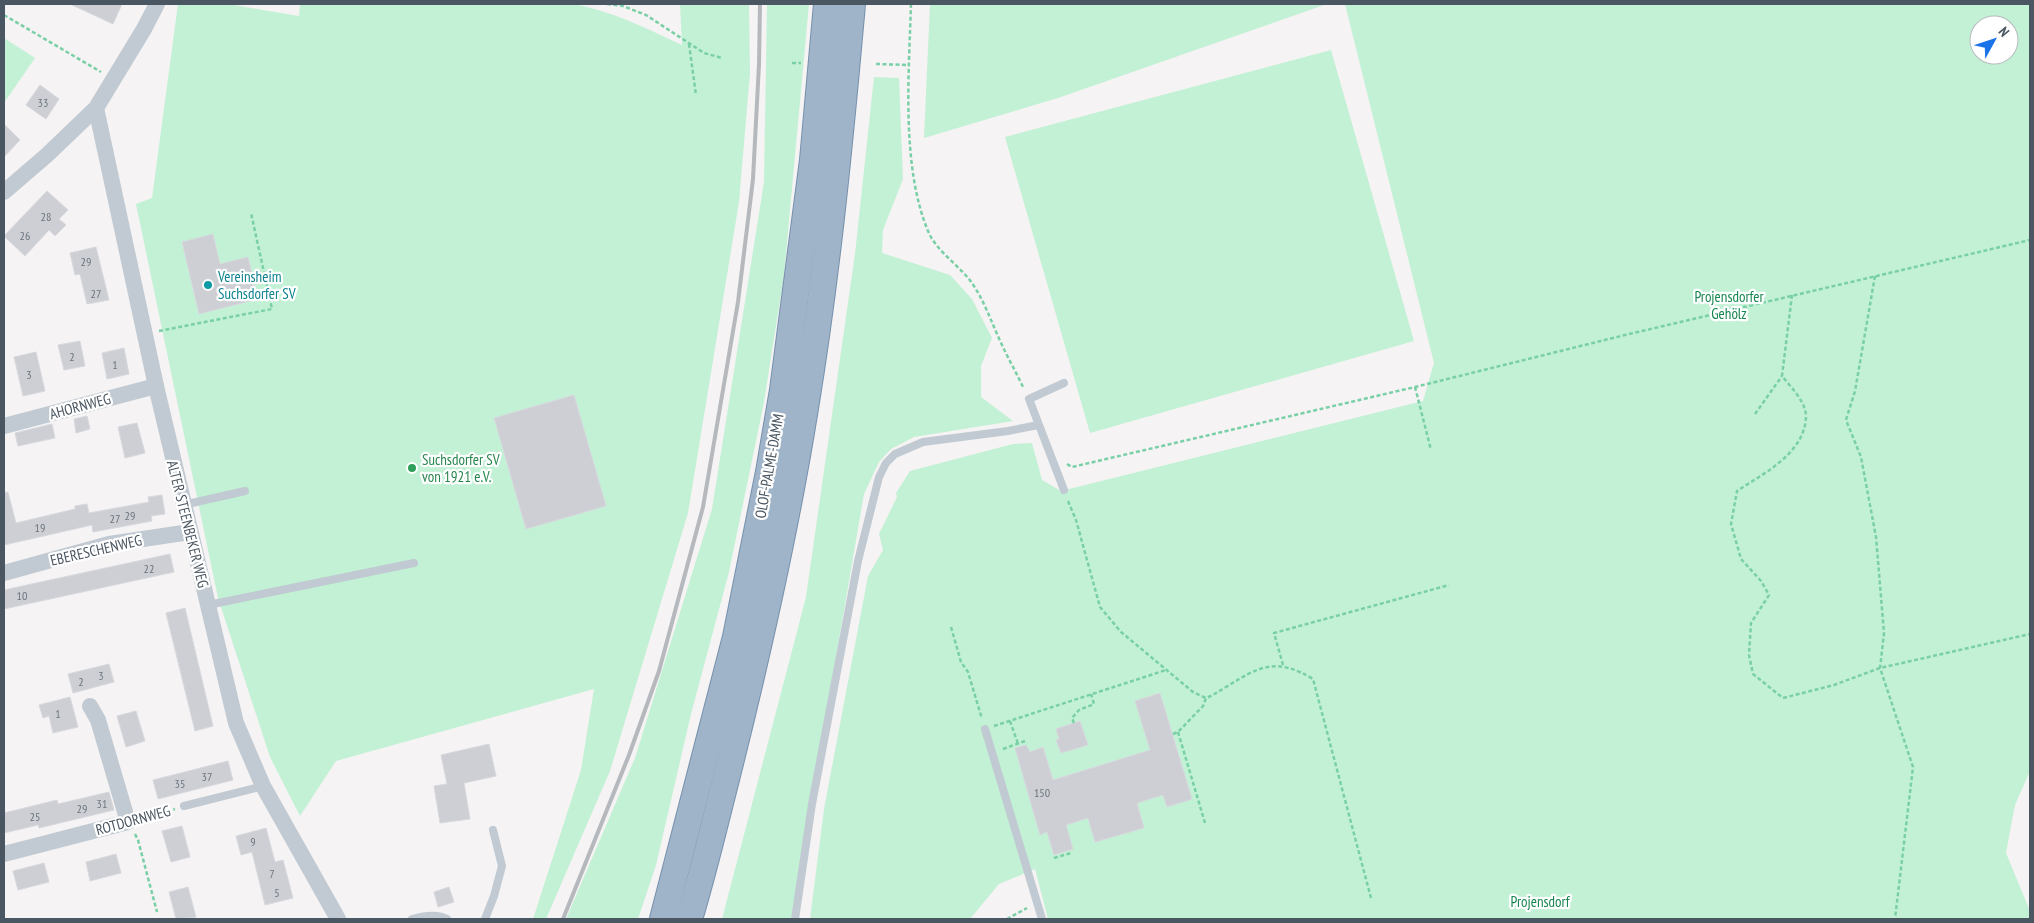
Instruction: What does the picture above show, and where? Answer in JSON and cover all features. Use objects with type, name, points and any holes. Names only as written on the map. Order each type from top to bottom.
[{"type":"highway","name":"OLOF-PALME-DAMM","points":[[663,919],[736,637],[769,472],[785,372],[811,178],[827,4]]},
{"type":"highway","name":"OLOF-PALME-DAMM","points":[[692,913],[756,658],[805,407],[838,160],[852,4]]},
{"type":"highway","points":[[659,919],[672,888]]},
{"type":"street","points":[[4,192],[47,155],[96,108],[157,4]]},
{"type":"street","name":"ALTER STEENBEKER WEG","points":[[96,108],[156,386],[236,723],[263,786],[338,919]]},
{"type":"street","name":"AHORNWEG","points":[[4,426],[156,386]]},
{"type":"street","name":"EBERESCHENWEG","points":[[4,573],[109,544],[190,532]]},
{"type":"street","points":[[90,706],[98,720],[128,822]]},
{"type":"street","name":"ROTDORNWEG","points":[[4,854],[128,822]]},
{"type":"lane","points":[[1064,383],[1029,399],[1064,490]]},
{"type":"lane","points":[[795,919],[812,804],[858,561],[879,477],[886,463],[895,454],[923,442],[1008,432],[1038,425]]},
{"type":"lane","points":[[184,505],[245,491]]},
{"type":"lane","points":[[208,605],[414,563]]},
{"type":"lane","points":[[985,729],[1042,919]]},
{"type":"lane","name":"ROTDORNWEG","points":[[184,806],[263,786]]},
{"type":"lane","points":[[485,919],[494,896],[502,866],[493,830]]},
{"type":"lane","points":[[412,919],[424,916],[443,916],[447,919]]},
{"type":"path","points":[[607,4],[624,6],[646,15],[704,53],[722,58]]},
{"type":"path","points":[[911,4],[909,65],[910,152],[914,179],[927,230],[931,238],[972,283],[989,314],[1001,344],[1029,399]]},
{"type":"path","points":[[4,15],[113,79]]},
{"type":"path","points":[[689,44],[696,94]]},
{"type":"path","points":[[792,63],[806,62]]},
{"type":"path","points":[[876,64],[909,65]]},
{"type":"path","points":[[145,333],[272,309],[251,213]]},
{"type":"path","points":[[1052,458],[1072,467],[1415,387],[1875,275],[2030,240]]},
{"type":"path","points":[[1875,275],[1855,391],[1846,420],[1861,457],[1876,537],[1884,633],[1880,668],[1913,767],[1895,919]]},
{"type":"path","points":[[1755,414],[1782,376],[1792,295]]},
{"type":"path","points":[[1782,376],[1799,397],[1806,414],[1800,440],[1778,464],[1737,491],[1731,524],[1741,559],[1761,581],[1769,595],[1751,623],[1749,655],[1754,674],[1783,698],[1834,685],[1864,672],[2030,634]]},
{"type":"path","points":[[1415,387],[1431,450]]},
{"type":"path","points":[[1064,490],[1076,520],[1100,607],[1121,632],[1193,692],[1206,698],[1264,667],[1284,665],[1300,671],[1312,679],[1371,898]]},
{"type":"path","points":[[1284,665],[1274,633],[1449,585]]},
{"type":"path","points":[[950,626],[961,662],[968,672],[985,729],[1166,670]]},
{"type":"path","points":[[1074,723],[1072,718],[1079,710],[1094,704],[1091,694]]},
{"type":"path","points":[[1173,734],[1178,732],[1203,706],[1206,698]]},
{"type":"path","points":[[1010,721],[1018,744]]},
{"type":"path","points":[[1178,732],[1205,823]]},
{"type":"path","points":[[992,753],[1026,741]]},
{"type":"path","name":"ROTDORNWEG","points":[[128,822],[184,806]]},
{"type":"path","points":[[128,822],[138,840],[157,912]]},
{"type":"path","points":[[1054,858],[1071,853]]},
{"type":"path","points":[[1007,919],[1037,902]]},
{"type":"green space","name":"Suchsdorfer SV von 1921 e.V.","points":[[178,4],[228,4],[299,16],[300,4],[573,4],[601,11],[642,26],[682,45],[680,4],[749,4],[750,73],[739,202],[688,513],[610,771],[546,919],[533,919],[581,770],[594,689],[336,761],[300,816],[270,757],[218,598],[136,204],[152,198]]},
{"type":"green space","points":[[767,4],[809,4],[784,275],[764,402],[729,572],[691,714],[656,865],[638,919],[566,919],[635,758],[712,509],[764,182]]},
{"type":"green space","points":[[930,4],[1327,4],[1058,98],[924,138]]},
{"type":"green space","name":"Projensdorfer Gehölz","points":[[1345,4],[2030,4],[2030,771],[2015,805],[2006,853],[2030,911],[2030,919],[1048,919],[1035,869],[999,884],[970,919],[810,919],[824,809],[868,576],[883,550],[879,534],[897,497],[896,493],[910,471],[1013,444],[1032,443],[1042,480],[1061,491],[1423,401],[1434,363]]},
{"type":"green space","points":[[4,38],[35,58],[4,103]]},
{"type":"green space","points":[[1331,50],[1414,341],[1090,433],[1005,137]]},
{"type":"green space","points":[[874,77],[899,78],[903,179],[883,230],[882,253],[950,275],[972,299],[992,338],[981,366],[981,397],[1013,421],[914,437],[891,449],[879,462],[864,494],[791,919],[722,919],[806,597],[855,254]]},
{"type":"building","points":[[70,4],[122,4],[113,24]]},
{"type":"building","points":[[40,85],[59,99],[46,119],[26,105]]},
{"type":"building","points":[[4,124],[20,140],[4,157]]},
{"type":"building","points":[[47,191],[68,210],[59,219],[66,225],[55,236],[49,230],[25,256],[4,236]]},
{"type":"building","name":"Vereinsheim Suchsdorfer SV","points":[[213,234],[220,264],[248,257],[258,299],[199,314],[182,242]]},
{"type":"building","points":[[96,247],[109,300],[87,304],[80,274],[75,275],[70,253]]},
{"type":"building","points":[[80,341],[85,366],[64,370],[58,345]]},
{"type":"building","points":[[124,348],[129,374],[107,379],[102,353]]},
{"type":"building","points":[[36,352],[45,391],[23,396],[14,357]]},
{"type":"building","points":[[574,395],[606,506],[526,529],[494,418]]},
{"type":"building","points":[[87,416],[90,429],[76,433],[74,419]]},
{"type":"building","points":[[137,423],[145,453],[125,458],[118,427]]},
{"type":"building","points":[[52,424],[55,438],[18,446],[15,433]]},
{"type":"building","points":[[8,492],[16,523],[75,509],[75,506],[87,504],[89,513],[149,502],[148,497],[162,495],[165,514],[151,516],[152,521],[93,532],[92,525],[4,545],[4,493]]},
{"type":"building","points":[[170,554],[174,572],[4,609],[4,590]]},
{"type":"building","points":[[185,608],[213,726],[195,731],[166,613]]},
{"type":"building","points":[[109,664],[114,682],[73,693],[68,674]]},
{"type":"building","points":[[1160,693],[1192,799],[1167,807],[1163,795],[1137,803],[1144,828],[1095,842],[1088,818],[1066,825],[1073,849],[1054,855],[1047,832],[1040,835],[1015,748],[1026,745],[1030,752],[1043,747],[1053,780],[1150,750],[1135,701]]},
{"type":"building","points":[[70,697],[78,727],[53,733],[49,716],[43,718],[39,705]]},
{"type":"building","points":[[136,711],[145,741],[126,747],[117,716]]},
{"type":"building","points":[[1080,721],[1088,745],[1061,753],[1056,740],[1059,739],[1056,729]]},
{"type":"building","points":[[489,744],[496,776],[464,783],[470,819],[440,823],[434,786],[447,784],[441,755]]},
{"type":"building","points":[[228,761],[233,780],[158,799],[153,780]]},
{"type":"building","points":[[109,792],[114,810],[39,828],[38,825],[4,833],[4,813],[57,800],[58,804]]},
{"type":"building","points":[[182,826],[190,857],[171,862],[162,831]]},
{"type":"building","points":[[266,828],[275,862],[283,860],[293,898],[265,905],[252,852],[241,855],[236,836]]},
{"type":"building","points":[[116,854],[121,873],[90,881],[86,862]]},
{"type":"building","points":[[44,863],[49,882],[18,890],[13,871]]},
{"type":"building","points":[[188,887],[196,917],[176,919],[169,892]]},
{"type":"building","points":[[449,887],[454,902],[438,907],[434,892]]},
{"type":"railway","points":[[563,919],[629,755],[659,671],[703,507],[738,302],[753,179],[760,4]]},
{"type":"place","name":"Vereinsheim Suchsdorfer SV","points":[[208,285]]},
{"type":"place","name":"Suchsdorfer SV von 1921 e.V.","points":[[412,468]]},
{"type":"park label","name":"Projensdorf","points":[[1540,901]]}]
